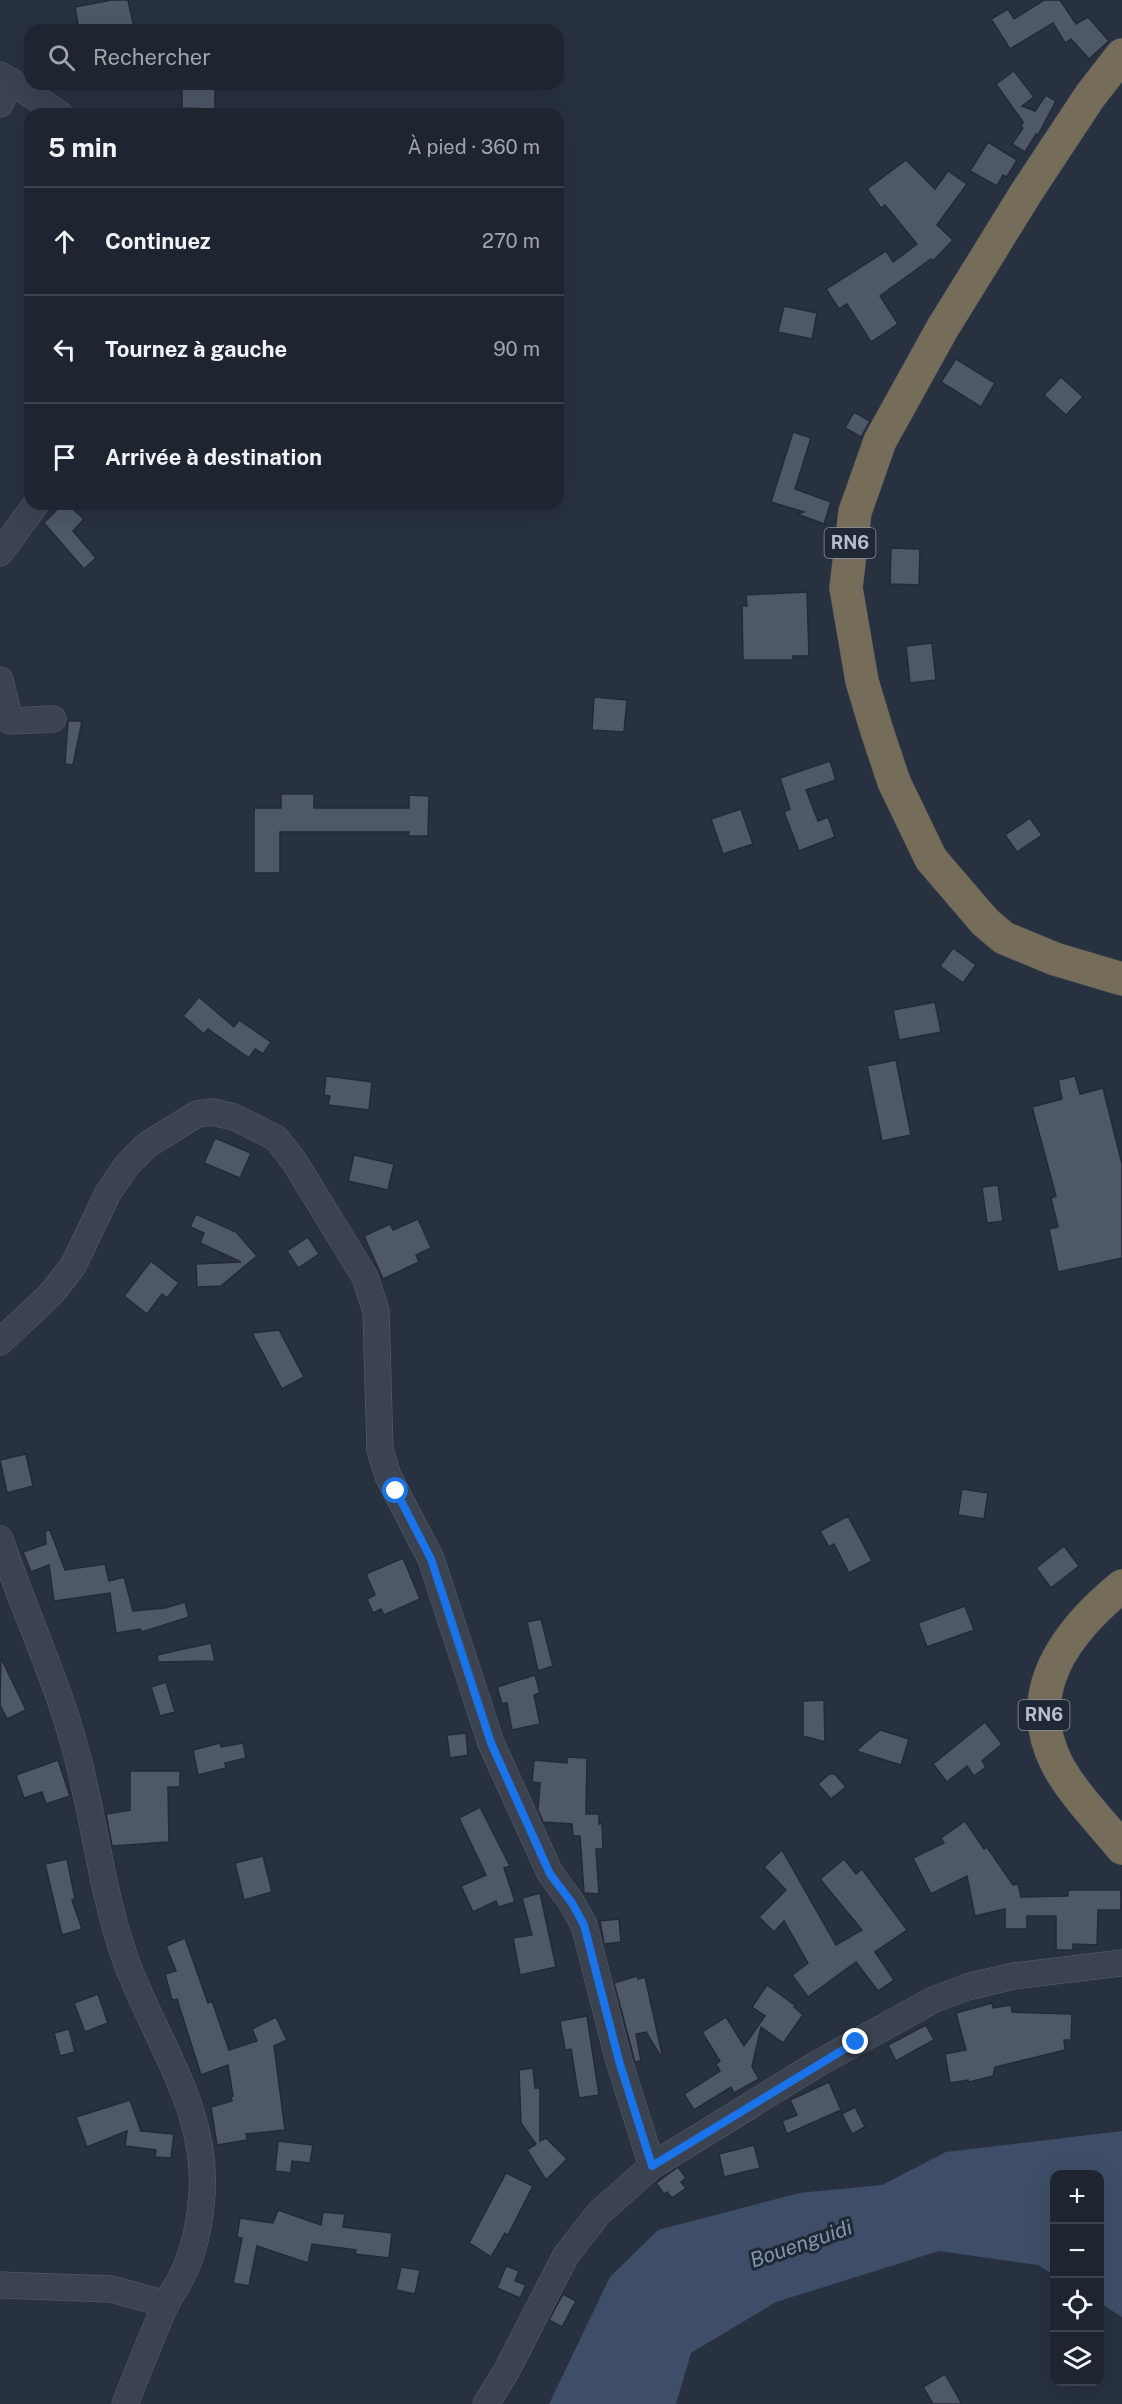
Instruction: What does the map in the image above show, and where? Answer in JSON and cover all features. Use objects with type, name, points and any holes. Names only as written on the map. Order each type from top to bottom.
[{"type":"highway","name":"RN6","points":[[1122,55],[1090,96],[1026,193],[942,329],[880,441],[855,512],[846,588],[862,681],[876,728],[894,782],[932,859],[985,922],[1005,938],[1055,959],[1122,979]]},
{"type":"highway","name":"RN6","points":[[1122,1586],[1075,1631],[1056,1662],[1045,1687],[1044,1708],[1047,1737],[1057,1765],[1122,1848]]},
{"type":"street","points":[[0,104],[6,78],[51,108]]},
{"type":"street","points":[[0,553],[32,510]]},
{"type":"street","points":[[0,680],[10,721],[53,720]]},
{"type":"street","points":[[0,1342],[50,1295],[73,1266],[108,1193],[127,1166],[147,1145],[197,1114],[212,1112],[234,1117],[276,1137],[294,1161],[365,1277],[376,1311],[380,1450],[388,1476],[431,1559],[491,1743],[550,1874],[572,1903],[584,1925],[619,2061],[652,2166]]},
{"type":"street","points":[[0,1539],[18,1593],[62,1701],[78,1756],[90,1820],[126,1960],[180,2079],[203,2156],[202,2194],[197,2235],[184,2274],[166,2304],[125,2404]]},
{"type":"street","points":[[486,2404],[507,2370],[566,2255],[599,2213],[652,2166],[817,2064],[933,2000],[966,1987],[1014,1976],[1122,1963]]},
{"type":"street","points":[[0,2285],[111,2289],[166,2304]]},
{"type":"water","name":"Bouenguidi","points":[[1122,2131],[1122,2317],[1104,2306],[1104,2170],[1050,2170],[1050,2272],[1038,2265],[939,2251],[776,2302],[691,2353],[676,2404],[549,2404],[610,2277],[658,2230],[799,2193],[882,2185],[946,2152]]},
{"type":"building","points":[[112,0],[128,0],[133,24],[78,24],[75,7]]},
{"type":"building","points":[[1044,0],[1060,0],[1076,24],[1088,17],[1109,41],[1089,59],[1071,39],[1065,43],[1053,23],[1010,49],[991,19],[1008,9],[1014,19]]},
{"type":"building","points":[[1014,71],[1034,97],[1022,106],[1035,111],[1046,95],[1056,101],[1038,135],[1036,134],[1025,152],[1012,144],[1023,128],[1021,127],[1023,122],[996,84]]},
{"type":"building","points":[[182,90],[215,90],[215,108],[182,108]]},
{"type":"building","points":[[988,142],[1017,160],[1007,177],[1003,175],[997,186],[970,171]]},
{"type":"building","points":[[906,160],[935,189],[948,171],[967,184],[937,225],[953,240],[933,261],[931,259],[880,296],[898,324],[871,342],[847,304],[839,309],[826,289],[886,251],[893,262],[917,244],[885,205],[881,208],[867,189]]},
{"type":"building","points":[[784,306],[817,313],[812,339],[778,332]]},
{"type":"building","points":[[956,359],[995,383],[981,407],[941,382]]},
{"type":"building","points":[[1061,377],[1083,397],[1066,415],[1044,395]]},
{"type":"building","points":[[854,412],[870,421],[861,437],[845,428]]},
{"type":"building","points":[[793,432],[811,438],[795,489],[831,502],[824,524],[797,514],[804,512],[771,502]]},
{"type":"building","points":[[56,510],[74,510],[84,519],[73,531],[96,558],[84,569],[44,523]]},
{"type":"building","points":[[891,548],[920,549],[919,585],[890,584]]},
{"type":"building","points":[[807,592],[809,656],[793,656],[793,660],[743,660],[742,606],[747,606],[746,595]]},
{"type":"building","points":[[932,643],[936,680],[910,683],[906,646]]},
{"type":"building","points":[[594,697],[627,700],[624,732],[592,730]]},
{"type":"building","points":[[68,721],[82,721],[73,765],[65,764]]},
{"type":"building","points":[[830,761],[836,780],[806,790],[818,821],[828,817],[835,837],[799,851],[784,812],[790,809],[780,778]]},
{"type":"building","points":[[281,794],[314,794],[314,808],[409,808],[409,795],[429,796],[428,836],[408,836],[409,832],[280,832],[280,873],[254,873],[254,808],[281,808]]},
{"type":"building","points":[[741,809],[753,844],[723,854],[711,819]]},
{"type":"building","points":[[1030,818],[1042,835],[1017,852],[1005,835]]},
{"type":"building","points":[[953,948],[976,965],[963,983],[940,966]]},
{"type":"building","points":[[199,997],[234,1027],[239,1020],[271,1042],[263,1054],[255,1049],[249,1058],[208,1029],[204,1034],[183,1016]]},
{"type":"building","points":[[935,1002],[941,1032],[899,1040],[893,1010]]},
{"type":"building","points":[[896,1060],[911,1135],[882,1141],[867,1066]]},
{"type":"building","points":[[326,1076],[372,1082],[369,1110],[328,1105],[330,1096],[324,1095]]},
{"type":"building","points":[[1075,1076],[1080,1094],[1103,1088],[1122,1164],[1122,1258],[1058,1272],[1049,1229],[1058,1227],[1051,1198],[1056,1196],[1032,1107],[1062,1099],[1058,1080]]},
{"type":"building","points":[[215,1138],[251,1153],[240,1178],[204,1163]]},
{"type":"building","points":[[354,1155],[394,1164],[388,1190],[348,1181]]},
{"type":"building","points":[[998,1185],[1003,1221],[987,1223],[982,1187]]},
{"type":"building","points":[[196,1214],[236,1232],[257,1256],[221,1286],[197,1287],[196,1264],[241,1262],[200,1243],[204,1233],[190,1227]]},
{"type":"building","points":[[418,1219],[431,1248],[416,1255],[419,1262],[383,1279],[364,1236],[390,1224],[393,1230]]},
{"type":"building","points":[[308,1237],[319,1254],[298,1268],[287,1251]]},
{"type":"building","points":[[151,1261],[179,1283],[167,1298],[162,1294],[147,1314],[124,1296]]},
{"type":"building","points":[[279,1330],[304,1377],[282,1389],[252,1333]]},
{"type":"building","points":[[26,1454],[33,1486],[7,1493],[0,1460]]},
{"type":"building","points":[[962,1489],[988,1493],[984,1519],[958,1515]]},
{"type":"building","points":[[848,1516],[872,1561],[849,1573],[834,1544],[829,1547],[820,1531]]},
{"type":"building","points":[[50,1530],[65,1570],[105,1564],[109,1581],[124,1577],[133,1611],[165,1608],[185,1602],[189,1617],[142,1632],[140,1629],[116,1633],[110,1593],[54,1601],[49,1565],[31,1572],[23,1552],[46,1544],[45,1531]]},
{"type":"building","points":[[1064,1546],[1079,1566],[1051,1588],[1036,1568]]},
{"type":"building","points":[[403,1558],[420,1599],[384,1615],[381,1609],[373,1613],[367,1599],[375,1595],[366,1574]]},
{"type":"building","points":[[965,1606],[974,1630],[927,1647],[918,1623]]},
{"type":"building","points":[[541,1619],[553,1666],[538,1671],[527,1622]]},
{"type":"building","points":[[211,1643],[215,1661],[158,1662],[157,1655]]},
{"type":"building","points":[[1,1658],[26,1710],[7,1719],[0,1705]]},
{"type":"building","points":[[535,1675],[540,1693],[534,1695],[540,1724],[512,1730],[507,1703],[502,1704],[497,1687]]},
{"type":"building","points":[[166,1682],[175,1712],[160,1716],[151,1687]]},
{"type":"building","points":[[824,1700],[825,1742],[803,1736],[803,1701]]},
{"type":"building","points":[[985,1722],[1002,1744],[982,1761],[986,1767],[974,1776],[967,1766],[947,1782],[933,1764]]},
{"type":"building","points":[[880,1730],[909,1739],[901,1765],[856,1751]]},
{"type":"building","points":[[466,1733],[468,1755],[450,1758],[447,1735]]},
{"type":"building","points":[[220,1743],[221,1747],[243,1743],[246,1758],[225,1763],[226,1768],[198,1775],[193,1750]]},
{"type":"building","points":[[567,1757],[587,1758],[586,1814],[599,1814],[599,1824],[602,1823],[603,1849],[596,1849],[599,1894],[584,1893],[580,1836],[573,1836],[572,1824],[543,1822],[538,1810],[540,1783],[532,1782],[534,1760],[567,1763]]},
{"type":"building","points":[[58,1760],[70,1796],[46,1804],[42,1792],[24,1798],[16,1775]]},
{"type":"building","points":[[130,1771],[180,1771],[180,1787],[168,1787],[169,1842],[112,1846],[106,1814],[130,1810]]},
{"type":"building","points":[[829,1774],[835,1774],[846,1787],[831,1799],[818,1784]]},
{"type":"building","points":[[480,1807],[510,1866],[504,1868],[515,1902],[498,1907],[496,1901],[473,1912],[461,1886],[486,1875],[459,1818]]},
{"type":"building","points":[[965,1821],[984,1849],[987,1847],[1013,1885],[1018,1884],[1021,1897],[1068,1896],[1068,1890],[1121,1890],[1121,1910],[1098,1910],[1097,1945],[1073,1944],[1073,1950],[1056,1950],[1056,1916],[1027,1916],[1027,1929],[1005,1929],[1005,1909],[975,1916],[967,1876],[931,1894],[913,1858],[944,1843],[941,1838]]},
{"type":"building","points":[[782,1850],[836,1945],[862,1930],[820,1879],[844,1859],[856,1874],[862,1869],[907,1930],[875,1952],[894,1980],[878,1991],[856,1962],[808,1997],[792,1975],[808,1963],[784,1921],[774,1932],[759,1917],[786,1890],[764,1867]]},
{"type":"building","points":[[263,1856],[272,1892],[244,1900],[235,1863]]},
{"type":"building","points":[[67,1859],[75,1899],[72,1900],[82,1929],[62,1935],[45,1864]]},
{"type":"building","points":[[540,1893],[556,1967],[520,1975],[513,1938],[532,1935],[522,1898]]},
{"type":"building","points":[[619,1919],[621,1942],[604,1944],[600,1921]]},
{"type":"building","points":[[185,1938],[208,2003],[212,2001],[229,2050],[257,2041],[252,2029],[276,2017],[287,2040],[274,2046],[285,2130],[246,2134],[247,2140],[217,2145],[211,2107],[232,2101],[228,2065],[201,2075],[177,1999],[172,2000],[165,1974],[176,1971],[166,1946]]},
{"type":"building","points":[[637,1976],[638,1979],[645,1977],[662,2054],[660,2055],[646,2032],[636,2034],[641,2061],[635,2062],[614,1983]]},
{"type":"building","points":[[767,1985],[796,2006],[794,2007],[803,2015],[783,2043],[761,2027],[752,2067],[759,2079],[734,2093],[731,2087],[694,2110],[684,2094],[720,2071],[716,2064],[720,2061],[702,2032],[726,2017],[744,2046],[765,2016],[752,2007]]},
{"type":"building","points":[[98,1994],[108,2023],[85,2032],[74,2003]]},
{"type":"building","points":[[992,2003],[993,2008],[1011,2005],[1012,2012],[1072,2014],[1071,2040],[1064,2040],[1065,2050],[995,2067],[993,2076],[969,2082],[968,2080],[950,2083],[945,2054],[966,2050],[956,2013]]},
{"type":"building","points":[[587,2016],[599,2095],[579,2098],[571,2049],[565,2050],[560,2021]]},
{"type":"building","points":[[926,2025],[934,2040],[896,2061],[888,2045]]},
{"type":"building","points":[[69,2029],[75,2052],[60,2056],[54,2033]]},
{"type":"building","points":[[533,2068],[535,2088],[540,2088],[540,2141],[546,2138],[567,2159],[546,2180],[527,2150],[536,2144],[521,2123],[519,2070]]},
{"type":"building","points":[[829,2082],[841,2110],[787,2134],[782,2121],[797,2115],[790,2100]]},
{"type":"building","points":[[130,2100],[141,2131],[174,2134],[171,2158],[155,2157],[156,2150],[125,2146],[127,2131],[87,2147],[76,2117]]},
{"type":"building","points":[[855,2107],[865,2127],[852,2134],[842,2114]]},
{"type":"building","points":[[278,2141],[313,2145],[310,2163],[292,2161],[291,2173],[275,2171]]},
{"type":"building","points":[[754,2145],[760,2168],[724,2177],[719,2154]]},
{"type":"building","points":[[678,2167],[686,2178],[681,2182],[686,2188],[672,2198],[667,2192],[664,2194],[656,2183]]},
{"type":"building","points":[[506,2173],[533,2186],[508,2235],[505,2233],[491,2257],[469,2243]]},
{"type":"building","points":[[278,2210],[321,2225],[323,2212],[345,2214],[343,2227],[392,2233],[389,2258],[355,2254],[356,2250],[312,2244],[308,2263],[257,2246],[249,2286],[233,2283],[242,2238],[237,2237],[240,2218],[273,2223]]},
{"type":"building","points":[[506,2266],[519,2271],[515,2281],[526,2285],[520,2298],[497,2288]]},
{"type":"building","points":[[401,2267],[420,2270],[415,2294],[396,2290]]},
{"type":"building","points":[[563,2294],[576,2301],[562,2327],[549,2320]]},
{"type":"building","points":[[945,2374],[962,2404],[933,2404],[923,2387]]},
{"type":"route","points":[[396,1491],[431,1559],[491,1743],[550,1874],[572,1903],[584,1925],[619,2061],[652,2166],[856,2042]]}]
